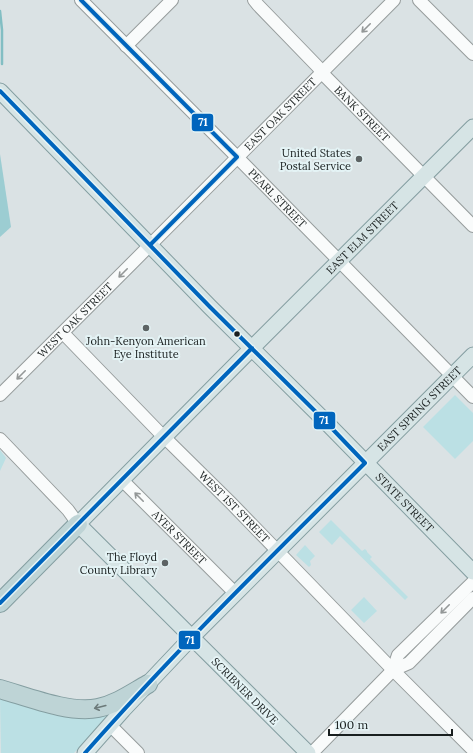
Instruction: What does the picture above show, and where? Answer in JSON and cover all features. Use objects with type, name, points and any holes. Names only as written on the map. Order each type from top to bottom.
[{"type":"highway","points":[[0,603],[78,524]]},
{"type":"highway","points":[[0,689],[55,705],[84,710],[111,704],[148,684]]},
{"type":"main road","name":"STATE STREET","points":[[0,91],[210,307],[473,572]]},
{"type":"main road","name":"EAST ELM STREET","points":[[78,524],[473,127]]},
{"type":"main road","name":"EAST SPRING STREET","points":[[85,753],[192,638],[473,355]]},
{"type":"main road","name":"SCRIBNER DRIVE","points":[[78,524],[308,753]]},
{"type":"street","name":"PEARL STREET","points":[[81,0],[473,397]]},
{"type":"street","points":[[126,46],[172,0]]},
{"type":"street","name":"BANK STREET","points":[[254,0],[322,72],[473,226]]},
{"type":"street","name":"EAST OAK STREET","points":[[150,245],[394,0]]},
{"type":"street","points":[[419,0],[473,54]]},
{"type":"street","name":"WEST OAK STREET","points":[[0,395],[150,245]]},
{"type":"street","name":"WEST 1ST STREET","points":[[63,333],[473,750]]},
{"type":"street","name":"SCRIBNER DRIVE","points":[[0,439],[68,510],[78,524]]},
{"type":"street","name":"AYER STREET","points":[[122,480],[236,594]]},
{"type":"street","points":[[393,670],[398,655],[473,582]]},
{"type":"street","points":[[312,753],[393,670],[409,663],[473,598]]},
{"type":"street","points":[[110,725],[138,753]]},
{"type":"shaded area","points":[[0,154],[11,227],[0,237]]},
{"type":"shaded area","points":[[455,395],[473,413],[473,441],[455,459],[423,427]]},
{"type":"shaded area","points":[[0,450],[6,458],[0,471]]},
{"type":"shaded area","points":[[331,520],[362,551],[365,549],[367,551],[372,557],[370,559],[408,597],[405,600],[340,536],[332,545],[319,532]]},
{"type":"shaded area","points":[[305,545],[315,556],[310,561],[311,565],[309,567],[296,555]]},
{"type":"shaded area","points":[[364,597],[377,611],[364,623],[351,610]]},
{"type":"shaded area","points":[[0,698],[54,715],[78,718],[99,716],[114,712],[74,753],[1,753]]},
{"type":"waterway","points":[[0,11],[2,30],[2,64]]},
{"type":"transit line","name":"71","points":[[81,0],[237,157],[150,245]]},
{"type":"transit line","name":"71","points":[[0,91],[210,307],[320,416],[365,463],[153,678],[85,753]]},
{"type":"transit line","name":"71","points":[[0,603],[252,348]]},
{"type":"place","name":"United States Postal Service","points":[[359,159]]},
{"type":"place","name":"John-Kenyon American Eye Institute","points":[[146,328]]},
{"type":"place","name":"The Floyd County Library","points":[[165,563]]}]
